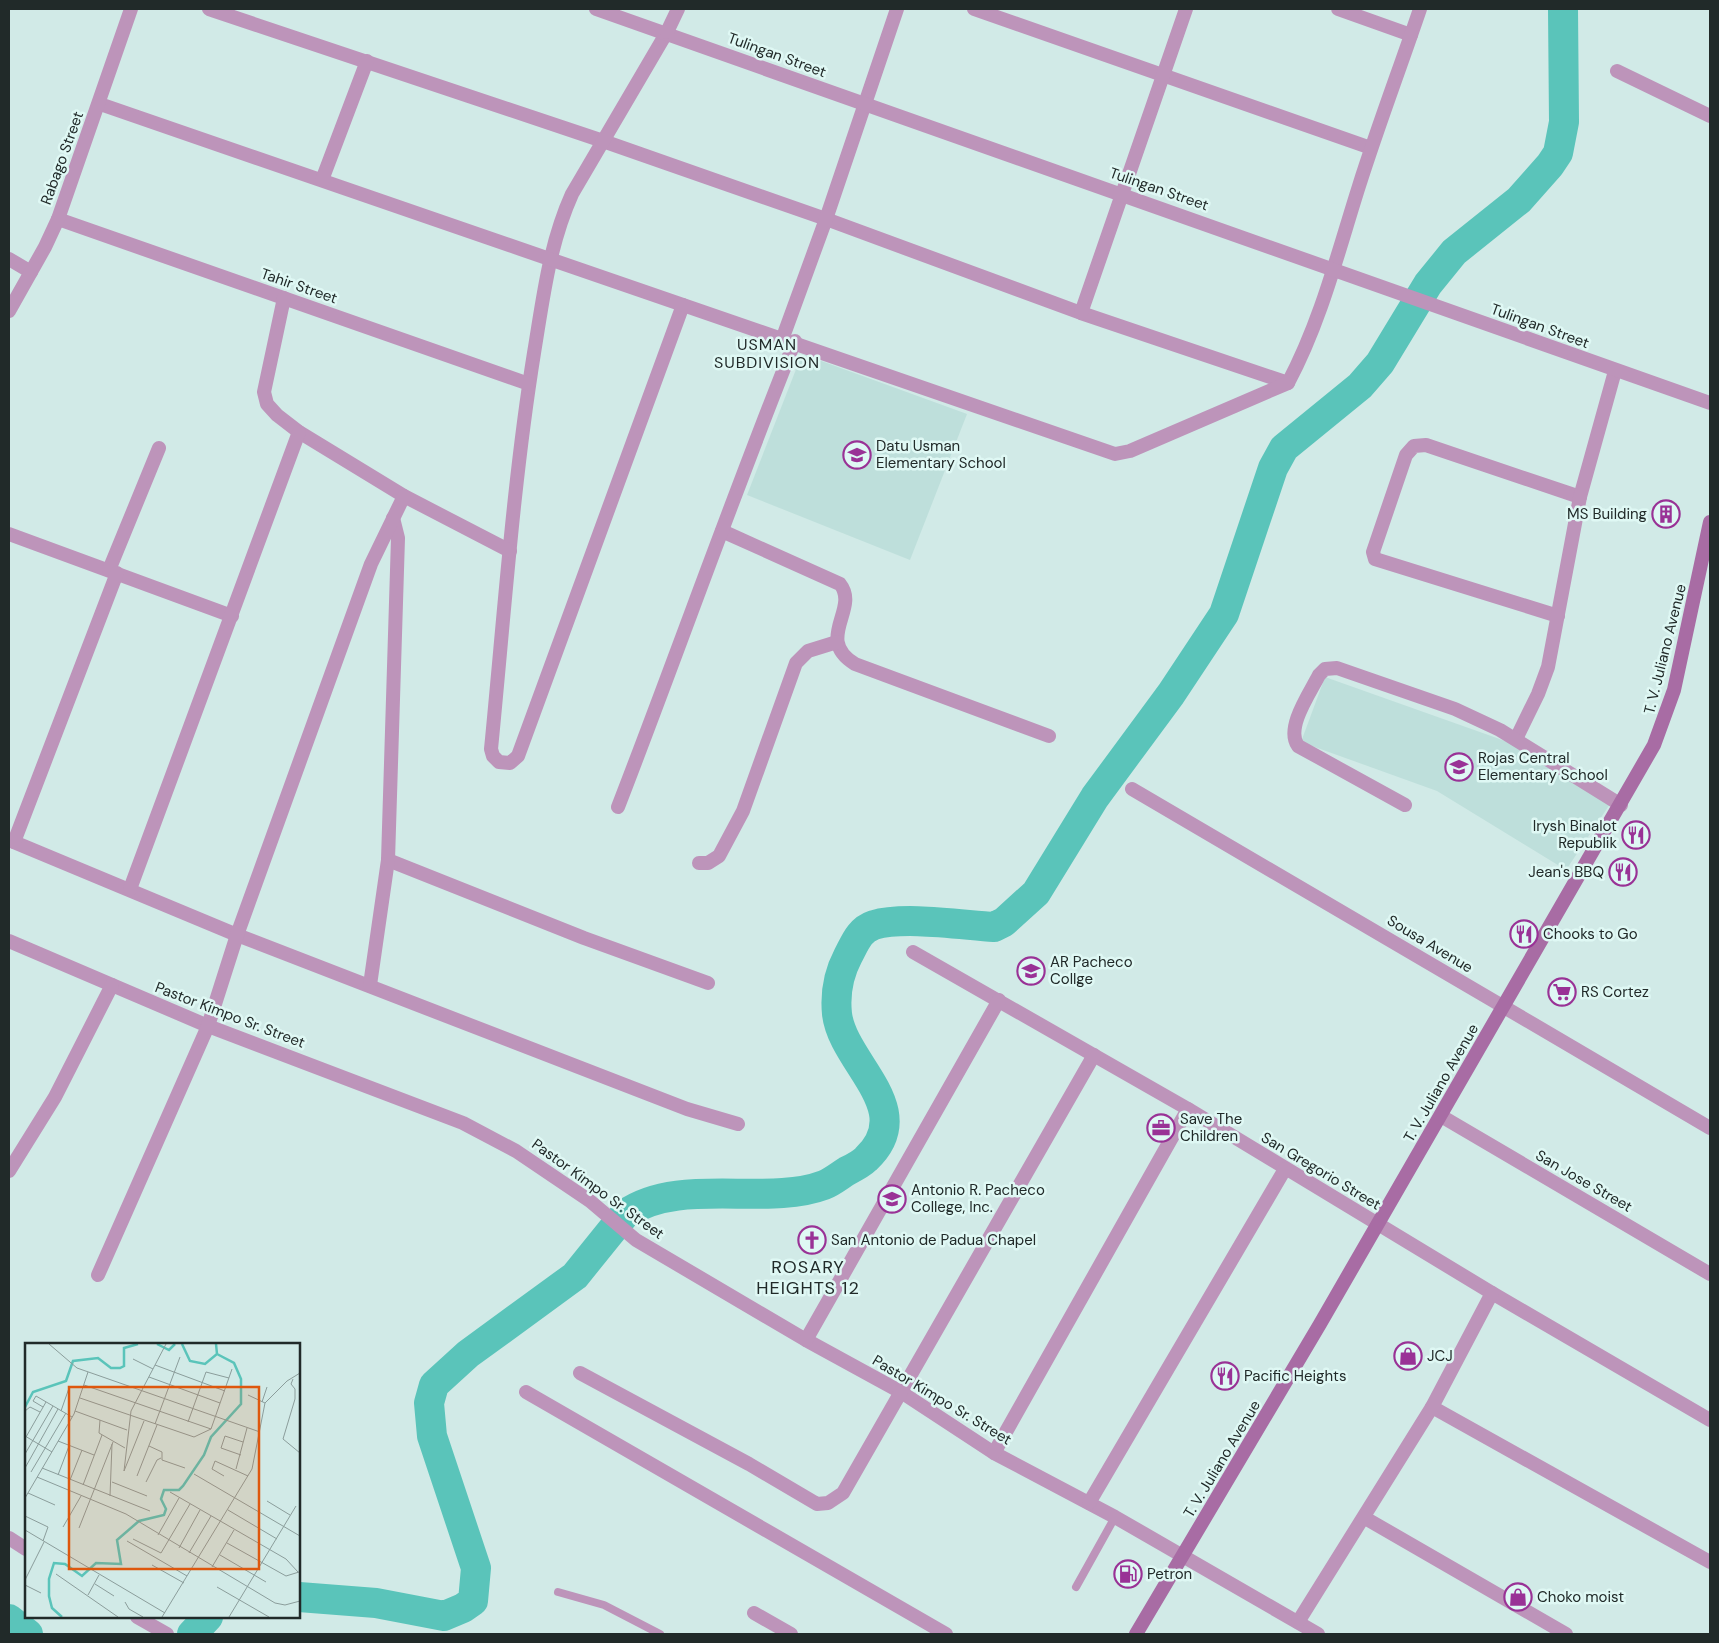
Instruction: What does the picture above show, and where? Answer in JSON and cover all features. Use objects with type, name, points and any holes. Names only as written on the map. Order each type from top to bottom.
[{"type":"main road","name":"T. V. Juliano Avenue","points":[[1136,1634],[1441,1116],[1654,746],[1665,718],[1691,616],[1710,522]]},
{"type":"street","name":"Rabago Street","points":[[9,311],[32,272],[58,219],[100,104],[131,9]]},
{"type":"street","points":[[209,9],[603,141],[826,219],[1081,314],[1288,383]]},
{"type":"street","name":"Tulingan Street","points":[[596,9],[667,32],[865,104],[1333,268],[1615,371],[1710,402]]},
{"type":"street","points":[[678,9],[667,32],[572,194],[560,219],[550,258],[529,384],[510,552],[492,749],[493,756],[499,762],[510,763],[518,756],[683,305]]},
{"type":"street","points":[[618,807],[722,531],[789,339],[826,219],[897,9]]},
{"type":"street","points":[[974,9],[1371,148]]},
{"type":"street","points":[[1081,314],[1186,9]]},
{"type":"street","points":[[1338,9],[1411,34]]},
{"type":"street","points":[[100,104],[683,305],[789,339],[1115,454],[1130,451],[1288,383],[1319,315],[1371,148],[1420,9]]},
{"type":"street","points":[[322,180],[367,61]]},
{"type":"street","points":[[1617,71],[1710,116]]},
{"type":"street","name":"Tahir Street","points":[[58,219],[529,384]]},
{"type":"street","points":[[9,259],[32,272]]},
{"type":"street","points":[[284,298],[264,392],[267,404],[276,415],[298,432],[404,496],[510,552]]},
{"type":"street","points":[[1516,739],[1538,694],[1548,667],[1580,497],[1615,371]]},
{"type":"street","points":[[130,889],[232,616],[298,432]]},
{"type":"street","points":[[1558,616],[1375,559],[1374,552],[1406,455],[1414,446],[1426,445],[1580,497]]},
{"type":"street","points":[[159,448],[11,841],[237,935],[687,1109],[738,1124]]},
{"type":"street","points":[[98,1275],[208,1026],[237,935],[371,564],[404,496]]},
{"type":"street","points":[[370,985],[388,860],[398,538],[393,518]]},
{"type":"street","points":[[722,531],[840,584],[846,594],[837,642],[844,657],[855,664],[1049,736]]},
{"type":"street","points":[[9,534],[232,616]]},
{"type":"street","points":[[699,863],[708,863],[719,856],[742,811],[796,663],[808,651],[837,642]]},
{"type":"street","points":[[1405,805],[1298,746],[1294,741],[1295,723],[1319,675],[1325,669],[1337,668],[1455,710],[1516,739],[1621,805]]},
{"type":"street","name":"Sousa Avenue","points":[[1132,789],[1710,1128]]},
{"type":"street","points":[[388,860],[584,938],[708,983]]},
{"type":"street","name":"Pastor Kimpo Sr. Street","points":[[9,941],[208,1026],[463,1123],[516,1150],[590,1201],[636,1240],[806,1340],[901,1392],[994,1453],[1115,1517],[1318,1634]]},
{"type":"street","name":"San Gregorio Street","points":[[913,952],[1188,1108],[1492,1294],[1710,1420]]},
{"type":"street","points":[[9,1171],[55,1097],[112,985]]},
{"type":"street","points":[[806,1340],[999,1000]]},
{"type":"street","points":[[580,1373],[749,1464],[817,1504],[828,1503],[843,1493],[1094,1055]]},
{"type":"street","points":[[994,1453],[1188,1108]]},
{"type":"street","name":"San Jose Street","points":[[1441,1116],[1710,1274]]},
{"type":"street","points":[[1089,1503],[1285,1169]]},
{"type":"street","points":[[1298,1622],[1365,1518],[1432,1408],[1492,1294]]},
{"type":"street","points":[[526,1392],[946,1634]]},
{"type":"street","points":[[1432,1408],[1710,1562]]},
{"type":"street","points":[[1365,1518],[1566,1634]]},
{"type":"street","points":[[9,1538],[25,1548]]},
{"type":"street","points":[[754,1613],[792,1634]]},
{"type":"street","points":[[142,1620],[167,1634]]},
{"type":"lane","points":[[1076,1588],[1115,1517]]},
{"type":"lane","points":[[558,1592],[604,1605],[660,1634]]},
{"type":"shaded area","name":"Datu Usman Elementary School","points":[[802,354],[967,414],[910,560],[747,495]]},
{"type":"shaded area","name":"Rojas Central Elementary School","points":[[1325,677],[1508,742],[1610,804],[1566,870],[1437,791],[1301,742]]},
{"type":"waterway","points":[[300,1597],[376,1603],[444,1616],[463,1608],[473,1601],[476,1568],[432,1436],[429,1403],[434,1385],[468,1354],[575,1276],[625,1214],[647,1203],[671,1197],[696,1194],[801,1191],[827,1184],[866,1159],[880,1140],[885,1122],[882,1104],[874,1086],[842,1033],[837,1014],[837,991],[840,977],[855,942],[869,927],[886,922],[917,921],[994,927],[1004,922],[1036,893],[1095,797],[1171,694],[1224,614],[1273,468],[1284,448],[1360,386],[1380,363],[1428,284],[1454,252],[1519,200],[1550,165],[1558,153],[1564,122],[1563,9]]},
{"type":"waterway","points":[[192,1634],[207,1618]]},
{"type":"waterway","points":[[9,1619],[28,1634]]},
{"type":"place","name":"Datu Usman Elementary School","points":[[857,455]]},
{"type":"place","name":"MS Building","points":[[1666,514]]},
{"type":"place","name":"Rojas Central Elementary School","points":[[1459,767]]},
{"type":"place","name":"Irysh Binalot Republik","points":[[1636,835]]},
{"type":"place","name":"Jean's BBQ","points":[[1623,872]]},
{"type":"place","name":"Chooks to Go","points":[[1524,934]]},
{"type":"place","name":"AR Pacheco Collge","points":[[1031,971]]},
{"type":"place","name":"RS Cortez","points":[[1562,992]]},
{"type":"place","name":"Save The Children","points":[[1161,1128]]},
{"type":"place","name":"Antonio R. Pacheco College, Inc.","points":[[892,1199]]},
{"type":"place","name":"San Antonio de Padua Chapel","points":[[812,1240]]},
{"type":"place","name":"JCJ","points":[[1408,1356]]},
{"type":"place","name":"Pacific Heights","points":[[1225,1376]]},
{"type":"place","name":"Petron","points":[[1128,1574]]},
{"type":"place","name":"Choko moist","points":[[1518,1597]]},
{"type":"district","name":"USMAN SUBDIVISION","points":[[767,353]]},
{"type":"district","name":"ROSARY HEIGHTS 12","points":[[808,1277]]}]
